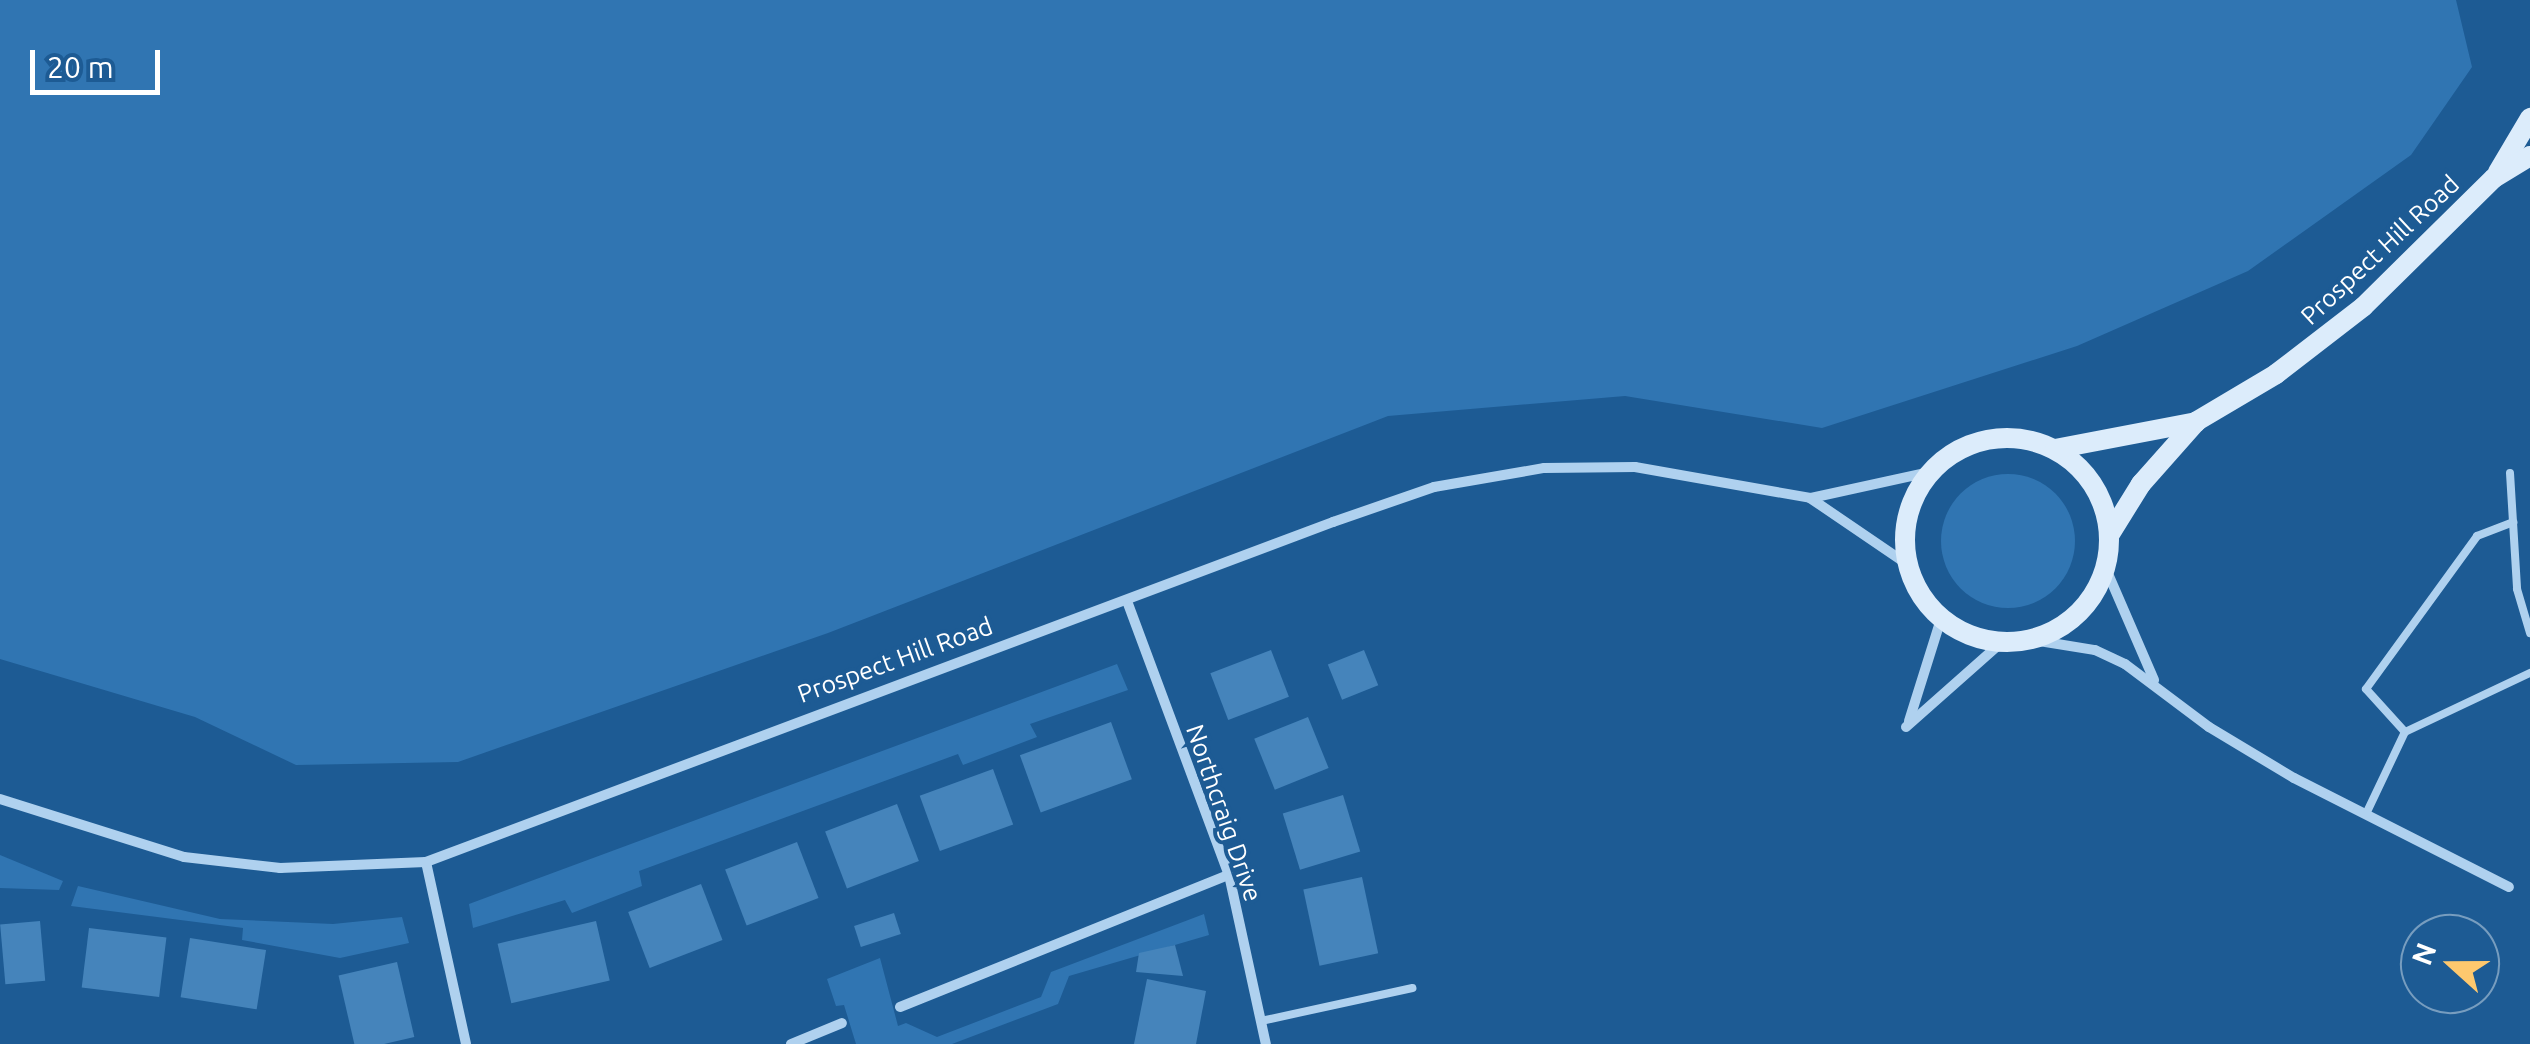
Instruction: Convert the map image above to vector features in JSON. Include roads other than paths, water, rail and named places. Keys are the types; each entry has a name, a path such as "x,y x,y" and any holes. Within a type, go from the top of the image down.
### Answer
{"street":[{"name":"Prospect Hill Road","path":"2494,178 2530,118"},
{"name":"Prospect Hill Road","path":"1810,498 1907,564 1919,595 1941,619 1969,636 2001,643 2033,640 2065,625 2091,601 2106,569 2110,534 2141,484 2198,421 2276,374 2362,307 2494,178 2530,156"},
{"name":"Prospect Hill Road","path":"2056,449 2198,421"},
{"name":"Prospect Hill Road","path":"0,800 184,858 280,868 426,862 1434,488 1544,468 1635,467 1810,498 1929,472 1955,451 1988,439 2022,438 2056,449 2093,485 2110,534"},
{"path":"1907,564 1904,532 1929,472"},
{"path":"2106,569 2155,681"},
{"name":"Northcraig Drive","path":"1126,601 1229,876 1266,1044"},
{"path":"1941,619 1906,727 2001,643"},
{"path":"2033,640 2095,650 2155,681 2209,727 2366,814 2509,886"},
{"path":"426,862 466,1044"},
{"path":"900,1007 1229,876"},
{"path":"791,1044 842,1023"}],"lane":[{"path":"2510,473 2517,589 2530,633"},
{"path":"2405,732 2366,689 2477,536 2513,522"},
{"path":"2366,814 2405,732 2530,673"},
{"path":"1261,1020 1412,988"}]}
